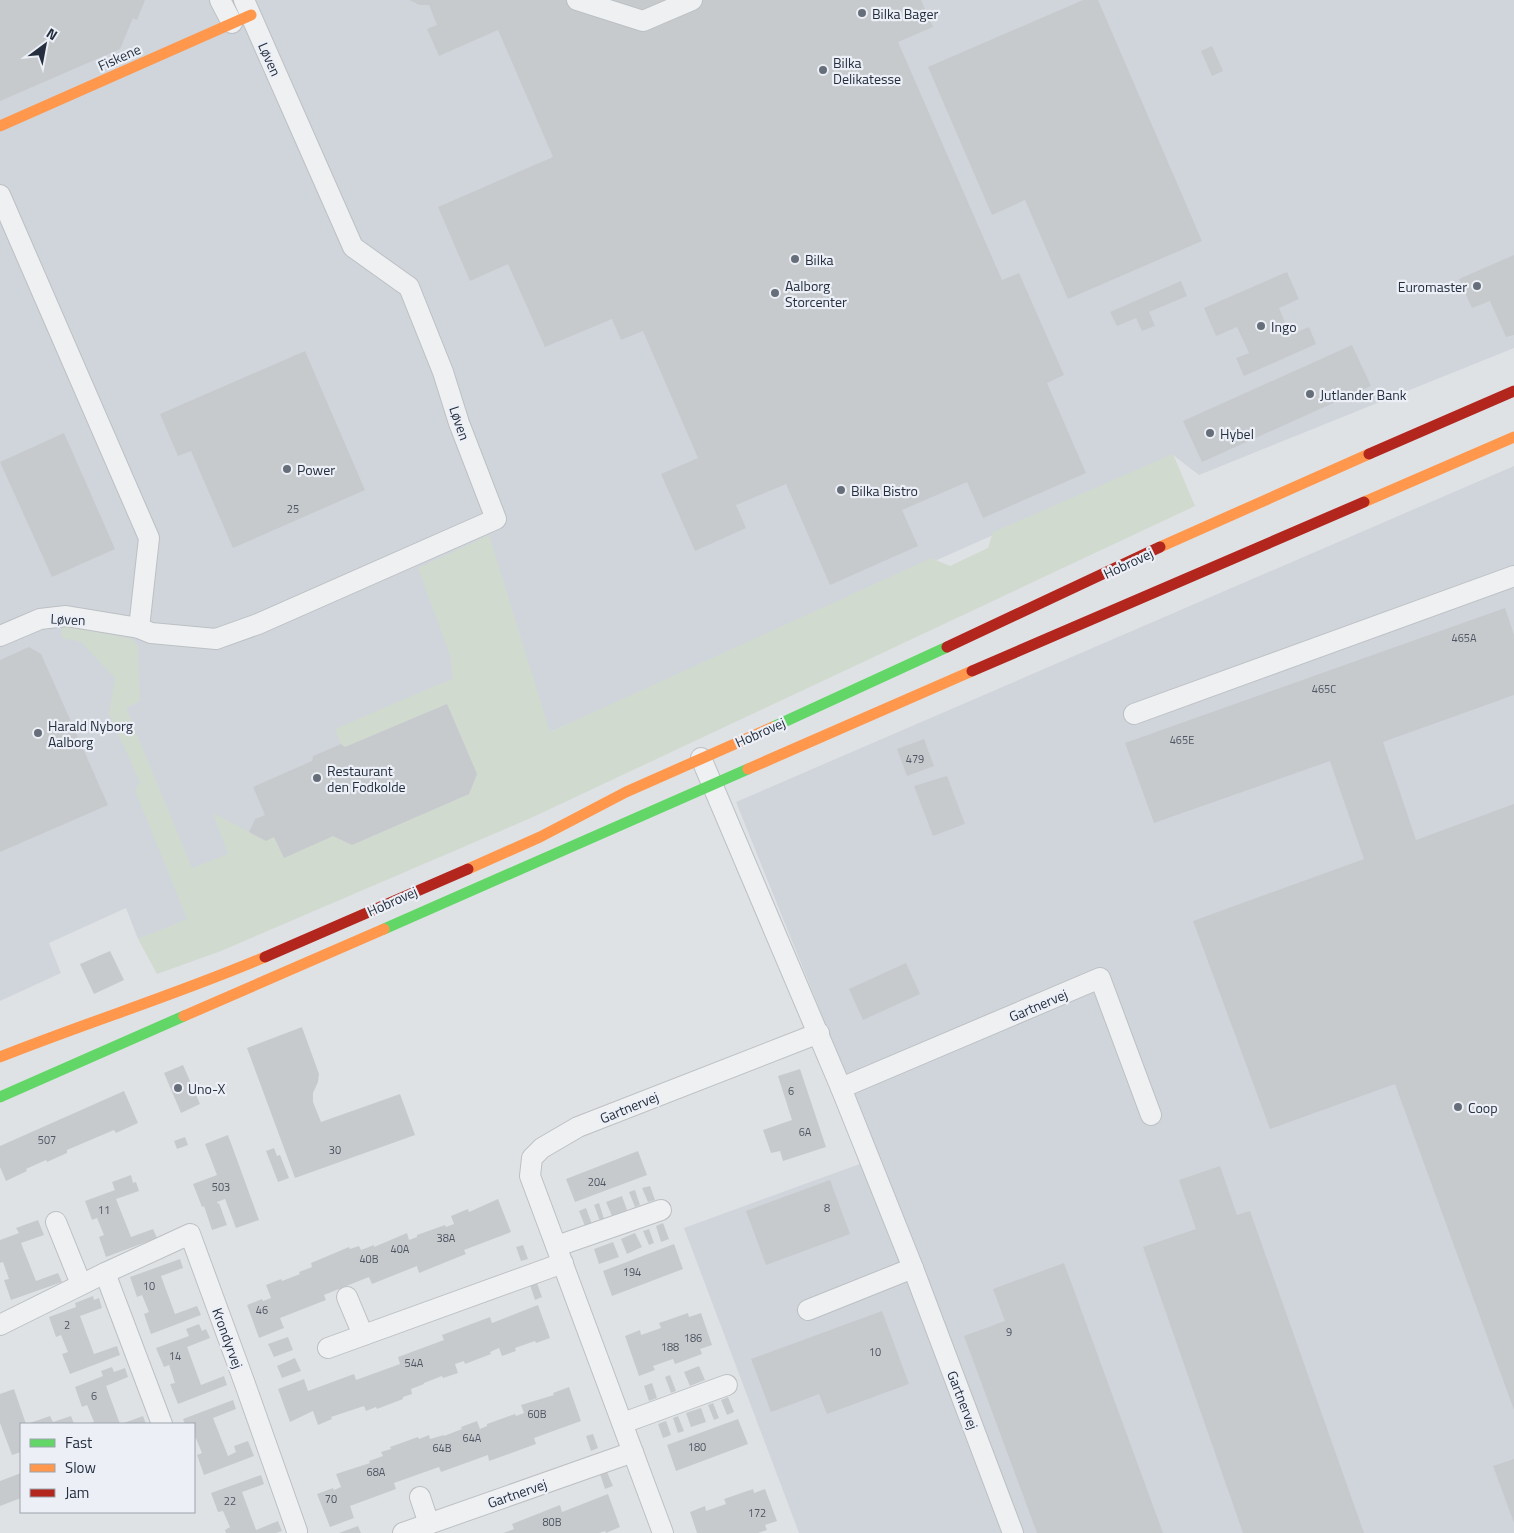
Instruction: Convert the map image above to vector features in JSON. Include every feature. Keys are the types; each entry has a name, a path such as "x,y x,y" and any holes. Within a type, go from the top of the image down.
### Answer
{"main road":[{"name":"Fiskene","path":"0,126 232,23 247,7"},
{"name":"Hobrovej","path":"0,1057 92,1022 185,990 540,837 626,792 862,687 1206,526 1514,391"},
{"name":"Hobrovej","path":"0,1097 874,714 1514,437"}],"street":[{"path":"220,0 232,23"},
{"path":"577,0 643,21 692,0"},
{"name":"Løven","path":"0,636 40,618 66,616 139,628 152,632 216,639 258,624 496,519 443,372 409,286 354,247 247,7"},
{"path":"0,195 149,538 139,628"},
{"path":"1134,714 1514,576"},
{"name":"Gartnervej","path":"701,758 819,1032 913,1268 1013,1533"},
{"name":"Gartnervej","path":"841,1088 1100,978 1151,1115"},
{"name":"Gartnervej","path":"664,1533 530,1176 532,1158 542,1148 578,1128 819,1032"},
{"path":"328,1348 363,1336 661,1210"},
{"path":"56,1222 81,1284"},
{"name":"Krondyrvej","path":"0,1324 190,1234 297,1531"},
{"path":"808,1310 913,1268"},
{"path":"105,1273 162,1423"},
{"path":"347,1297 363,1336"},
{"path":"623,1423 726,1385"},
{"name":"Gartnervej","path":"403,1533 633,1452"},
{"path":"420,1497 429,1524"}],"shaded area":[{"path":"0,0 1514,0 1514,348 1199,475 1173,455 550,732 483,795 138,939 126,908 49,943 61,973 0,1001"},
{"path":"1173,454 1195,506 533,817 221,951 157,974 138,939 187,919 135,790 140,782 109,714 115,678 81,642 62,638 62,625 132,639 138,646 140,701 126,708 192,868 228,854 213,813 266,840 274,837 284,858 333,836 352,845 469,794 477,774 447,704 345,747 341,744 335,729 453,679 450,655 418,568 489,535 550,732 931,558 950,566 988,548 993,532"},
{"path":"1514,466 1514,1533 799,1533 684,1228 879,1157 736,802"}],"building":[{"path":"0,0 145,0 137,20 133,18 120,49 0,101"},
{"name":"Aalborg Storcenter","path":"409,0 921,0 933,27 898,42 1002,280 1019,273 1064,375 1047,383 1086,473 983,518 967,482 902,510 918,546 830,585 786,484 736,505 746,528 695,551 661,474 698,458 643,331 621,340 612,319 545,347 508,264 470,281 438,207 553,157 498,30 439,56 427,29 437,25 429,5 420,5"},
{"path":"1083,0 1098,0 1202,241 1068,299 1025,200 992,215 928,67"},
{"path":"1212,46 1223,71 1212,76 1201,51"},
{"path":"1514,255 1514,335 1506,337 1490,301 1472,308 1459,279"},
{"path":"1287,272 1299,299 1279,308 1290,335 1309,327 1316,344 1244,376 1236,358 1249,353 1237,327 1216,336 1204,308"},
{"path":"1181,281 1187,296 1149,312 1155,326 1142,331 1136,318 1117,326 1110,312"},
{"path":"1352,345 1371,386 1202,462 1183,421"},
{"path":"305,351 365,490 233,548 191,451 178,456 160,414"},
{"path":"64,433 115,549 52,577 0,462"},
{"name":"Coop","path":"1505,608 1514,635 1514,695 1383,742 1416,840 1514,804 1514,1410 1395,1084 1270,1129 1193,921 1364,859 1330,761 1154,823 1125,743"},
{"name":"Harald Nyborg Aalborg","path":"29,647 41,654 108,805 0,852 0,660"},
{"path":"447,704 477,774 469,794 352,845 333,836 284,858 274,837 266,841 249,832 255,819 265,815 253,787 312,761 313,756 341,744 345,747"},
{"path":"924,739 934,766 907,776 897,749"},
{"path":"947,776 965,824 933,836 914,786"},
{"path":"110,951 124,980 94,994 80,964"},
{"path":"906,963 920,994 863,1020 849,989"},
{"path":"302,1027 319,1074 313,1093 313,1102 321,1122 400,1094 415,1135 295,1178 247,1048"},
{"path":"183,1065 200,1104 181,1113 164,1073"},
{"path":"800,1069 826,1147 783,1161 780,1151 771,1153 763,1130 792,1120 778,1076"},
{"path":"124,1091 138,1123 116,1133 114,1130 67,1150 67,1153 26,1169 27,1171 6,1181 0,1167 0,1146"},
{"path":"228,1135 259,1220 236,1228 225,1199 217,1202 227,1225 212,1230 204,1206 202,1207 193,1184 217,1175 205,1144"},
{"path":"185,1137 188,1145 177,1149 174,1141"},
{"path":"274,1148 277,1156 280,1155 289,1178 278,1182 266,1151"},
{"path":"638,1151 647,1175 575,1202 566,1179"},
{"path":"1220,1166 1237,1215 1250,1211 1364,1533 1243,1533 1143,1247 1196,1229 1179,1180"},
{"path":"131,1175 133,1183 136,1182 139,1191 116,1199 131,1237 153,1229 157,1238 106,1257 99,1237 104,1235 97,1218 92,1220 85,1201 115,1190 112,1182"},
{"path":"830,1180 850,1234 766,1265 746,1211"},
{"path":"650,1186 655,1200 648,1202 642,1188"},
{"path":"635,1190 640,1205 635,1207 629,1192"},
{"path":"622,1196 627,1210 612,1216 606,1202"},
{"path":"498,1199 511,1232 464,1250 466,1254 419,1273 417,1266 372,1284 369,1277 324,1295 326,1300 280,1318 284,1328 259,1338 247,1305 262,1299 263,1301 271,1298 266,1285 300,1274 299,1272 312,1267 311,1263 349,1247 350,1249 359,1246 361,1250 374,1245 374,1247 407,1233 409,1240 417,1237 417,1235 445,1225 446,1227 454,1224 451,1216 468,1209 469,1212"},
{"path":"599,1203 604,1219 600,1221 594,1205"},
{"path":"586,1208 592,1224 585,1226 579,1211"},
{"path":"38,1220 44,1235 21,1243 36,1281 58,1273 62,1282 11,1300 4,1280 9,1279 3,1262 0,1263 0,1240 19,1233 16,1228"},
{"path":"663,1223 669,1239 661,1242 656,1226"},
{"path":"649,1229 654,1243 649,1245 643,1231"},
{"path":"635,1233 642,1247 627,1254 621,1239"},
{"path":"613,1242 619,1257 599,1264 594,1249"},
{"path":"674,1244 683,1269 612,1296 603,1271"},
{"path":"523,1245 528,1259 521,1261 516,1247"},
{"path":"180,1259 183,1268 161,1276 175,1314 197,1306 201,1315 151,1334 144,1314 149,1312 142,1295 137,1297 130,1277"},
{"path":"1064,1263 1163,1533 1037,1533 964,1336 1005,1321 993,1289"},
{"path":"537,1283 542,1297 535,1300 530,1285"},
{"path":"93,1296 94,1300 99,1298 102,1308 80,1316 94,1354 117,1346 120,1355 70,1374 62,1354 68,1352 61,1335 56,1337 49,1317 76,1307 75,1303"},
{"path":"538,1305 550,1338 515,1348 516,1351 502,1356 499,1348 490,1352 491,1354 465,1364 464,1361 455,1364 458,1373 443,1378 442,1376 424,1383 411,1389 412,1394 403,1397 403,1399 377,1409 376,1407 366,1411 364,1406 331,1417 332,1419 318,1425 313,1411 290,1422 278,1389 304,1379 308,1391 354,1374 356,1380 400,1364 398,1357 444,1340 442,1335 490,1317 492,1323"},
{"path":"882,1311 909,1384 827,1414 819,1394 771,1412 751,1359"},
{"path":"688,1313 689,1317 701,1313 712,1345 700,1349 702,1354 675,1364 673,1359 653,1366 655,1370 639,1376 625,1336 640,1330 641,1335 661,1328 659,1323"},
{"path":"199,1324 202,1331 206,1329 210,1338 187,1347 201,1385 224,1376 227,1385 178,1404 170,1384 175,1383 169,1365 164,1367 156,1348 189,1336 186,1329"},
{"path":"288,1337 293,1350 274,1357 268,1344"},
{"path":"295,1358 301,1371 282,1378 277,1366"},
{"path":"699,1366 705,1380 690,1386 684,1372"},
{"path":"112,1367 114,1372 125,1368 128,1377 106,1386 120,1423 90,1423 94,1422 87,1405 82,1407 75,1387 103,1376 101,1371"},
{"path":"670,1375 676,1391 671,1393 665,1377"},
{"path":"652,1383 657,1398 649,1401 644,1386"},
{"path":"569,1387 581,1421 534,1438 536,1444 489,1461 488,1455 441,1472 439,1467 394,1483 396,1489 350,1506 354,1518 330,1527 317,1494 341,1487 336,1474 370,1463 369,1461 383,1456 381,1452 391,1449 390,1447 418,1437 419,1439 429,1435 430,1439 444,1436 477,1421 480,1429 487,1426 487,1424 515,1414 516,1416 524,1413 521,1405 554,1395 553,1393"},
{"path":"14,1389 26,1423 20,1423 20,1452 12,1455 0,1423 0,1394"},
{"path":"728,1397 734,1412 727,1415 721,1400"},
{"path":"233,1400 236,1409 213,1418 228,1456 236,1452 234,1446 248,1441 254,1456 204,1475 197,1455 202,1453 195,1436 195,1423 185,1423 183,1419"},
{"path":"713,1403 719,1418 714,1420 708,1405"},
{"path":"701,1408 706,1422 691,1427 686,1413"},
{"path":"50,1416 53,1422 71,1416 74,1423 30,1423"},
{"path":"143,1416 146,1423 124,1423"},
{"path":"678,1416 684,1431 678,1433 673,1418"},
{"path":"738,1419 748,1444 676,1471 667,1445"},
{"path":"666,1421 671,1435 663,1438 658,1424"},
{"path":"593,1434 598,1448 591,1451 586,1436"},
{"path":"1514,1459 1514,1523 1493,1466"},
{"path":"607,1472 613,1486 605,1489 600,1474"},
{"path":"20,1473 20,1498 0,1506 0,1481"},
{"path":"261,1475 264,1484 242,1492 256,1530 278,1521 282,1531 276,1533 226,1533 225,1530 230,1527 223,1511 218,1512 211,1493"},
{"path":"753,1489 754,1493 765,1489 777,1521 765,1525 767,1530 758,1533 697,1533 690,1512 705,1506 706,1511 726,1504 724,1499"},
{"path":"608,1494 620,1527 606,1533 605,1531 599,1533 503,1533 514,1529 512,1524 560,1505 562,1512"},
{"path":"358,1526 361,1533 339,1533"}],"traffic: fast":[{"path":"773,727 947,647"},
{"path":"384,929 748,769"},
{"path":"0,1097 184,1016"}],"traffic: slow":[{"path":"0,126 251,15"},
{"path":"1364,502 1514,437"},
{"path":"1160,547 1369,454"},
{"path":"748,769 972,671"},
{"path":"468,869 540,837 626,792 773,727"},
{"path":"184,1016 384,929"},
{"path":"0,1057 265,957"}],"traffic: jam":[{"path":"1369,454 1514,391"},
{"path":"972,671 1364,502"},
{"path":"947,647 1160,547"},
{"path":"265,957 468,869"}],"place":[{"name":"Bilka Bager","path":"862,13"},
{"name":"Bilka Delikatesse","path":"823,70"},
{"name":"Bilka","path":"795,259"},
{"name":"Euromaster","path":"1477,286"},
{"name":"Aalborg Storcenter","path":"775,293"},
{"name":"Ingo","path":"1261,326"},
{"name":"Jutlander Bank","path":"1310,394"},
{"name":"Hybel","path":"1210,433"},
{"name":"Power","path":"287,469"},
{"name":"Bilka Bistro","path":"841,490"},
{"name":"Harald Nyborg Aalborg","path":"38,733"},
{"name":"Restaurant den Fodkolde","path":"317,778"},
{"name":"Uno-X","path":"178,1088"},
{"name":"Coop","path":"1458,1107"}]}
